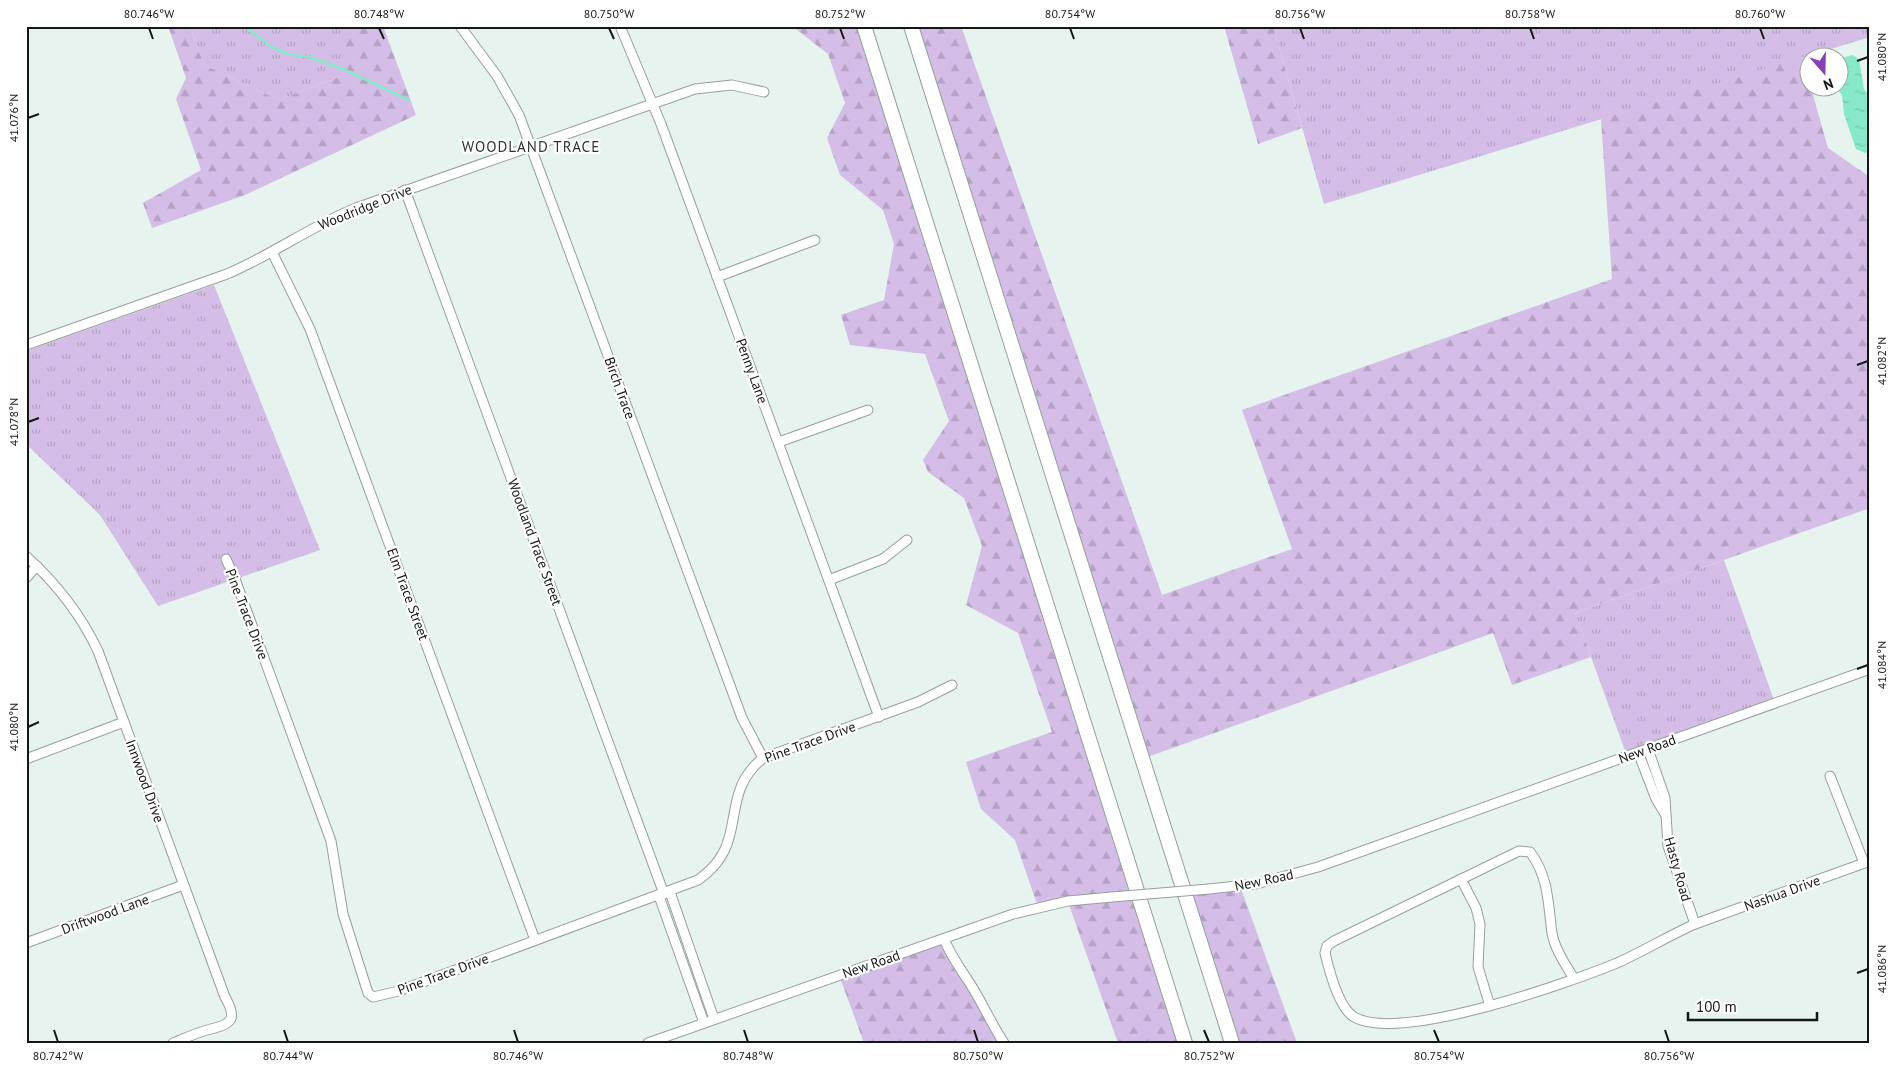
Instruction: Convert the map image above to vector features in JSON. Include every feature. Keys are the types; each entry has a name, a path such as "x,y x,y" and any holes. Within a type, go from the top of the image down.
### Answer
{"highway":[{"path":"864,26 1185,1043"},
{"path":"910,26 1232,1043"}],"street":[{"name":"Birch Trace","path":"460,26 510,96 531,146 742,718 763,758"},
{"name":"Penny Lane","path":"620,26 653,104 879,717"},
{"name":"Woodridge Drive","path":"26,345 227,274 272,252 334,217 405,190 694,89 714,85 732,85 764,92"},
{"name":"Woodland Trace Street","path":"405,190 664,894 714,1019"},
{"path":"717,277 815,240"},
{"name":"Elm Trace Street","path":"272,252 310,329 535,940"},
{"path":"779,442 868,410"},
{"path":"829,580 883,559 907,540"},
{"name":"Innwood Drive","path":"26,556 60,589 86,626 98,651 225,998 232,1009 229,1023 223,1027 173,1043"},
{"name":"Pine Trace Drive","path":"226,559 331,840 343,914 368,993 376,996 399,991 698,880 720,860 731,837 735,801 740,787 750,770 763,758 918,702 952,685"},
{"path":"26,578 37,566"},
{"name":"New Road","path":"648,1043 1032,909 1068,901 1256,884 1287,877 1870,669"},
{"path":"26,759 124,722"},
{"name":"Hasty Road","path":"1648,749 1665,798 1668,846 1695,924"},
{"name":"Hasty Road","path":"1638,752 1656,800 1665,814"},
{"path":"1830,776 1867,862"},
{"path":"1490,1006 1478,967 1480,924 1476,908 1461,879 1519,851 1530,852 1538,862 1548,893 1552,934 1557,948 1574,979"},
{"name":"Nashua Drive","path":"1461,879 1327,946 1326,960 1345,1010 1355,1018 1375,1022 1415,1022 1490,1006 1574,979 1649,948 1695,924 1867,862"},
{"name":"Driftwood Lane","path":"26,943 183,885"},
{"name":"Woodland Trace Street","path":"664,894 704,1023"},
{"path":"944,939 951,957 968,979 988,1020 1004,1043"}],"green space":[{"path":"168,26 190,26 204,65 279,100 342,76 342,26 383,26 416,115 245,195 152,228 143,203 201,170 176,99 186,78"},
{"path":"190,26 342,26 342,76 279,100 204,65"},
{"path":"792,26 864,26 1185,1043 1118,1043 1068,902 1038,907 1015,840 981,809 966,762 1052,732 1018,633 966,605 982,546 964,498 928,472 923,460 949,421 925,354 850,345 841,315 884,300 894,244 883,210 840,175 827,138 845,103 828,54"},
{"path":"911,26 961,26 1162,595 1292,549 1242,410 1612,279 1601,119 1798,59 1798,98 1814,98 1828,148 1870,177 1870,508 1575,613 1591,657 1512,685 1493,633 1142,759"},
{"path":"1224,26 1273,26 1302,128 1258,144"},
{"path":"1273,26 1870,26 1870,37 1834,48 1798,48 1798,59 1324,204"},
{"path":"214,285 320,550 158,606 100,515 26,444 26,351"},
{"path":"1724,560 1775,703 1627,756 1575,613"},
{"path":"1240,886 1297,1043 1232,1043 1184,891"},
{"path":"944,939 1003,1043 864,1043 839,975"}],"water":[{"path":"1852,55 1859,59 1864,89 1870,97 1870,150 1865,153 1856,149 1844,114 1842,98 1848,98 1848,56"}],"waterway":[{"path":"243,26 272,47 288,54 309,57 341,68 409,100"}],"district":[{"name":"WOODLAND TRACE","path":"531,147"}]}
